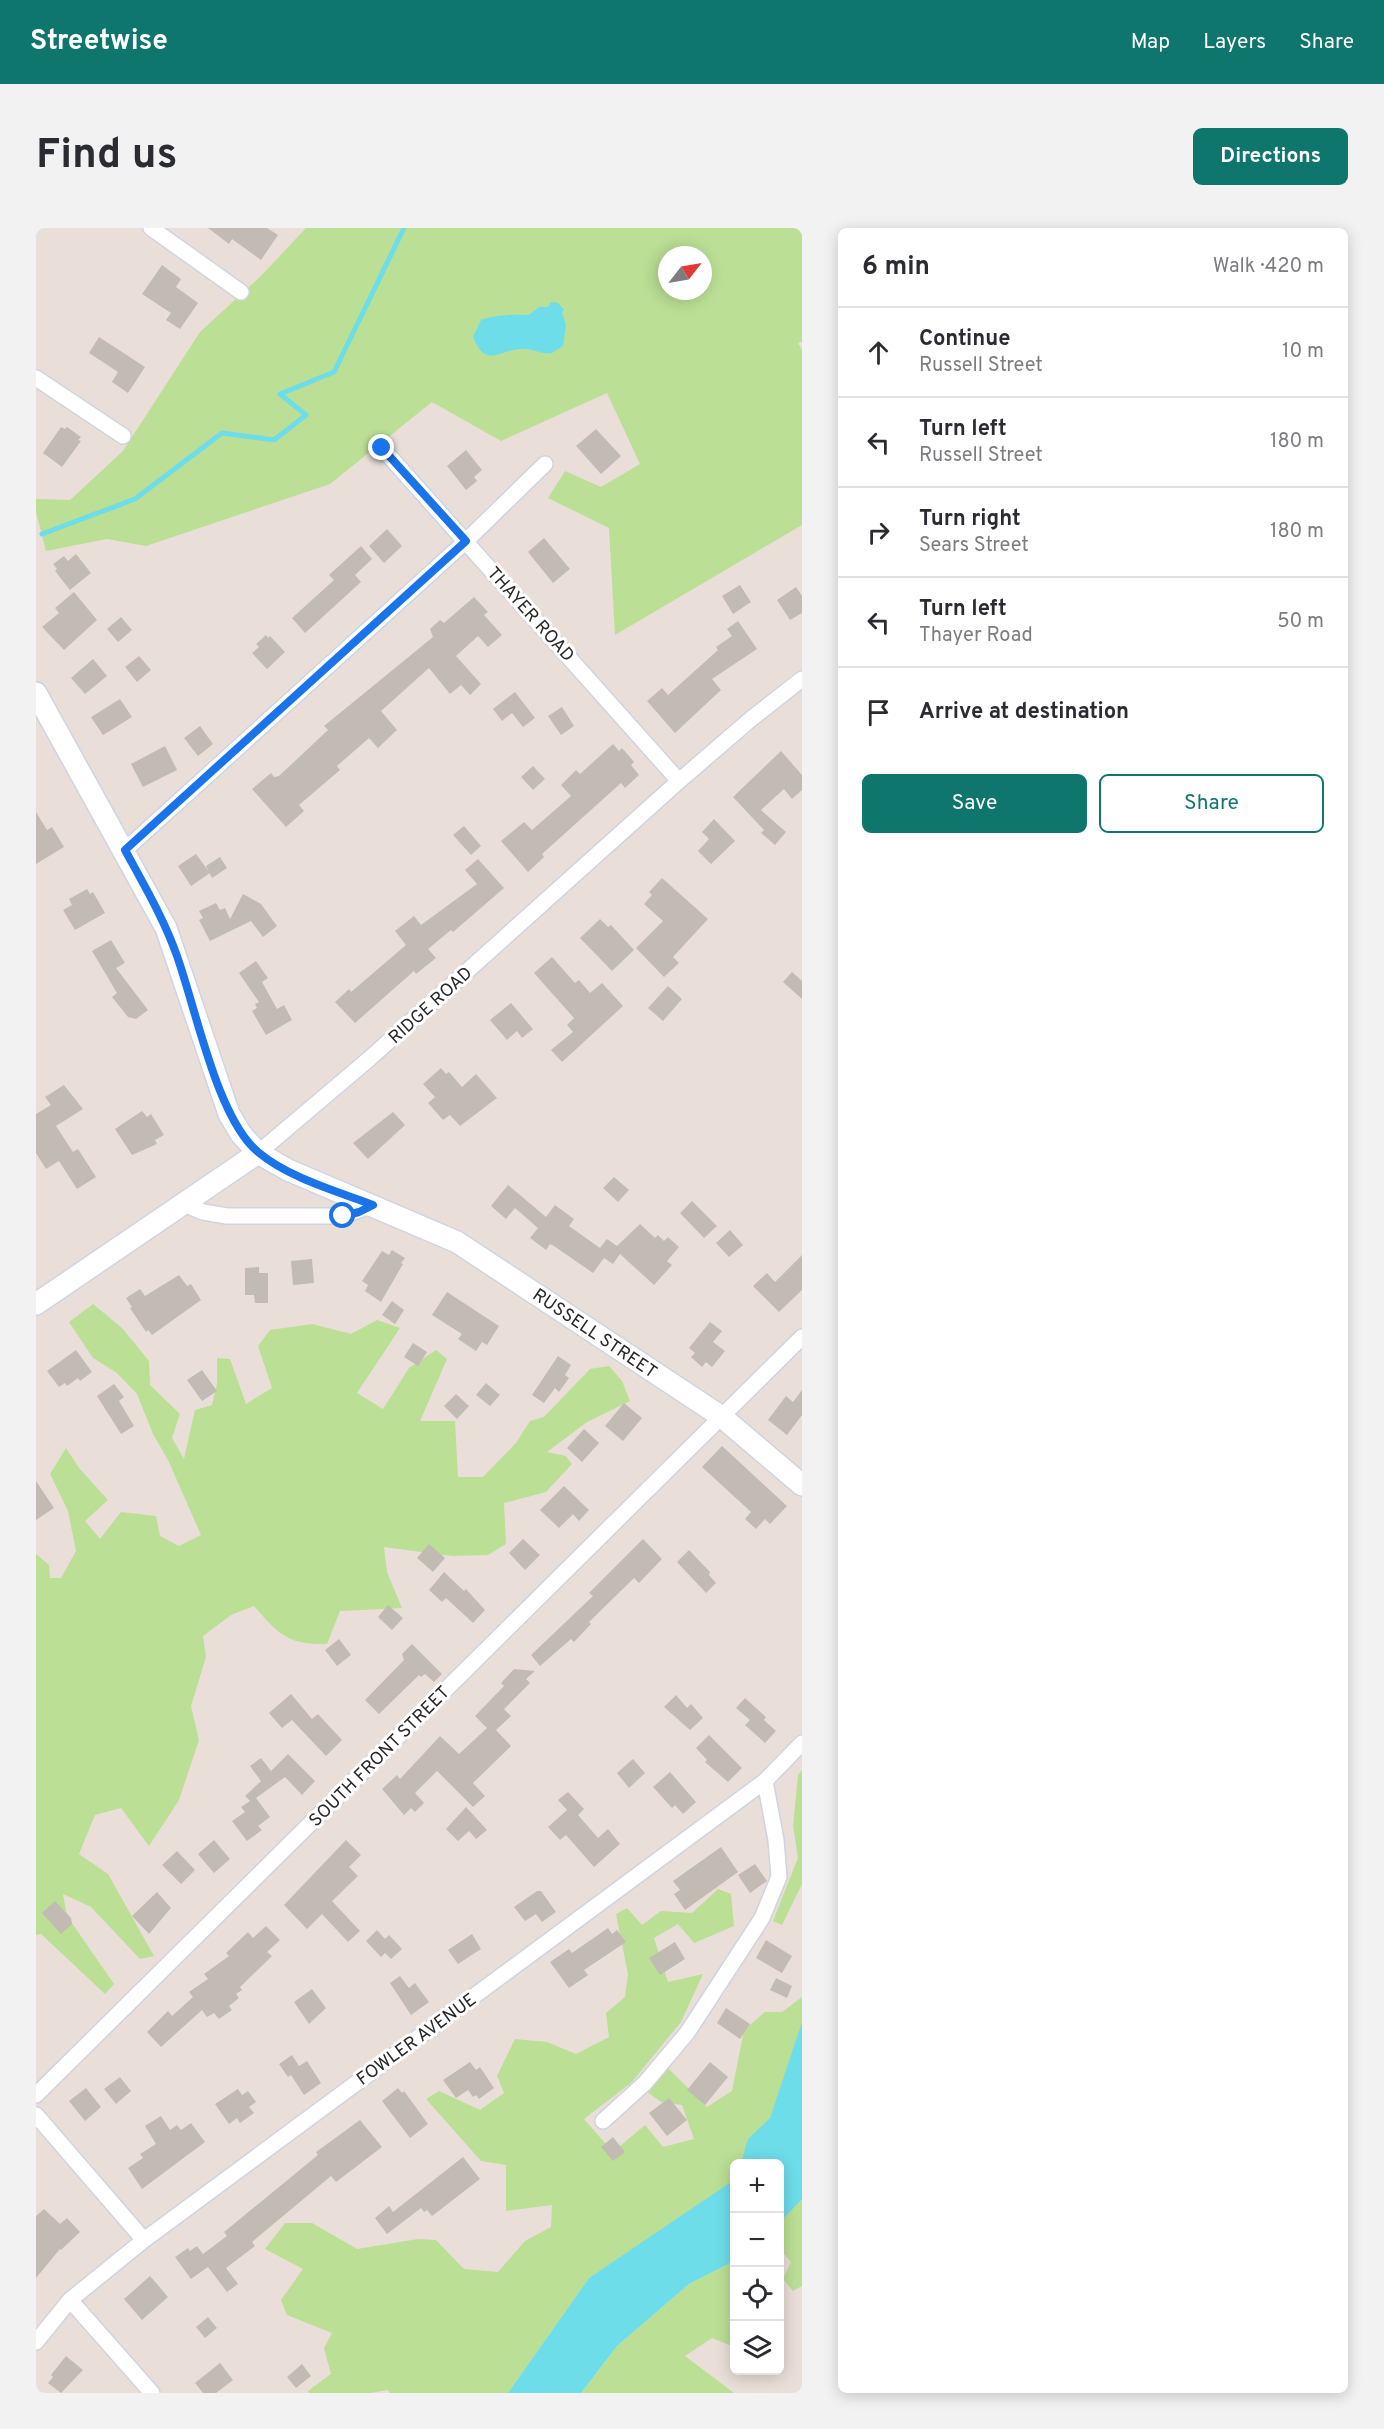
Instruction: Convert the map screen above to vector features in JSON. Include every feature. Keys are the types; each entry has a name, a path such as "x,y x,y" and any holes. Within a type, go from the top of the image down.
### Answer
{"main road":[{"name":"RUSSELL STREET","path":"36,693 152,900 177,956 229,1114 240,1134 258,1153 313,1182 373,1205 457,1242 722,1417 802,1485"},
{"name":"RIDGE ROAD","path":"36,1304 258,1153"}],"street":[{"path":"151,228 241,292"},
{"path":"36,378 123,436"},
{"name":"THAYER ROAD","path":"382,448 679,781"},
{"path":"125,850 466,541 545,464"},
{"name":"RIDGE ROAD","path":"258,1153 369,1059 679,781 751,719 802,680"},
{"path":"184,1204 203,1212 227,1216 343,1216 373,1205"},
{"name":"SOUTH FRONT STREET","path":"36,2095 802,1336"},
{"name":"FOWLER AVENUE","path":"36,2342 70,2300 144,2240 765,1780 802,1743"},
{"path":"603,2121 645,2083 687,2033 762,1918 778,1877 776,1840 765,1780"},
{"path":"36,2115 144,2240"},
{"path":"70,2300 152,2393"}],"green space":[{"path":"306,228 802,228 802,342 798,343 802,350 802,525 615,635 609,528 548,498 565,471 601,487 640,464 607,393 501,441 432,402 330,484 146,546 107,539 46,551 36,512 36,499 70,500 123,451 200,332 261,276"},
{"path":"93,1304 122,1328 149,1361 150,1385 180,1414 172,1438 184,1459 195,1410 212,1405 217,1384 217,1358 230,1359 246,1404 272,1388 258,1346 270,1330 312,1324 351,1334 377,1320 400,1328 357,1393 383,1409 409,1368 436,1350 447,1359 420,1421 455,1421 458,1477 483,1477 516,1443 530,1421 544,1417 590,1369 609,1366 622,1381 630,1401 587,1422 547,1452 566,1456 572,1464 546,1492 504,1503 506,1544 488,1555 452,1556 384,1547 387,1572 402,1608 340,1611 327,1644 303,1642 285,1636 277,1631 254,1606 231,1615 203,1636 206,1657 191,1706 199,1740 179,1800 149,1846 121,1808 95,1815 79,1854 108,1874 154,1956 140,1959 91,1907 63,1894 67,1916 114,1984 105,1994 41,1934 36,1935 36,1554 49,1565 50,1578 61,1578 76,1551 68,1511 50,1474 66,1448 79,1468 108,1500 85,1521 100,1539 121,1512 156,1516 160,1536 179,1546 201,1535 168,1460 153,1434 137,1394 117,1373 93,1358 69,1322"},
{"path":"802,1770 802,1884 782,1925 773,1921 798,1858 793,1826 798,1775"},
{"path":"718,1889 731,1894 734,1926 694,1943 678,1924 654,1938 668,1982 703,1974 681,2022 631,2083 584,2119 613,2152 645,2125 663,2147 694,2139 682,2105 661,2102 646,2091 668,2068 707,2107 732,2091 744,2030 765,2012 782,2012 802,1997 802,2286 793,2291 784,2280 791,2262 784,2254 784,2159 730,2159 730,2227 714,2195 589,2278 508,2393 390,2393 388,2390 370,2393 309,2393 308,2391 331,2374 324,2348 332,2333 287,2315 281,2300 303,2269 265,2249 285,2223 312,2223 357,2249 418,2239 436,2240 464,2269 498,2272 525,2241 551,2227 552,2205 506,2211 506,2165 481,2161 426,2099 439,2091 480,2110 504,2093 497,2076 515,2039 547,2042 576,2054 609,2037 606,2013 625,1997 628,1974 616,1914 627,1908 642,1925 661,1911 692,1913"},
{"path":"730,2263 730,2345 712,2338 685,2356 734,2393 581,2393 617,2346 689,2284"}],"water":[{"path":"551,302 558,303 564,310 562,312 566,325 563,346 552,353 524,349 489,355 478,347 473,337 481,320 497,316 529,315 539,307 548,307"},
{"path":"802,2022 802,2199 784,2218 784,2159 742,2159 748,2139 770,2118"},
{"path":"730,2183 730,2263 689,2284 617,2346 581,2393 508,2393 589,2278"}],"building":[{"path":"208,228 267,228 278,235 261,260 232,239 229,244"},
{"path":"162,265 181,279 176,287 198,303 180,329 166,320 171,313 142,294"},
{"path":"99,337 145,367 128,393 112,382 118,372 89,353"},
{"path":"61,427 65,429 67,427 81,437 78,440 81,441 62,467 43,453"},
{"path":"596,429 621,456 601,474 576,446"},
{"path":"466,450 482,470 474,477 477,481 466,490 447,466"},
{"path":"387,529 402,546 384,563 369,546"},
{"path":"544,538 570,569 553,583 528,552"},
{"path":"361,546 372,559 355,575 361,582 305,633 292,618 334,580 329,575"},
{"path":"76,554 91,573 70,590 55,571 57,569 53,564 64,556 68,561"},
{"path":"740,585 751,602 733,614 722,596"},
{"path":"796,587 802,596 802,613 790,620 777,600"},
{"path":"74,592 97,620 64,650 42,627 59,613 55,608"},
{"path":"474,597 488,612 484,615 502,635 488,647 478,636 456,656 481,684 470,695 461,685 450,694 429,668 381,711 397,730 378,748 369,738 337,766 340,770 299,805 304,811 286,827 252,789 271,773 274,777 279,776 328,730 324,726 433,637 430,629 440,620 444,623"},
{"path":"121,617 132,630 118,642 107,629"},
{"path":"738,621 757,649 712,679 721,690 675,733 647,701 662,688 668,695 718,650 716,647 732,636 727,629"},
{"path":"266,635 268,638 270,636 285,652 267,669 252,653 259,647 256,644"},
{"path":"139,656 151,670 137,682 125,667"},
{"path":"93,659 107,676 85,694 71,678"},
{"path":"515,692 535,718 523,727 512,713 502,721 493,709"},
{"path":"120,699 132,717 103,735 91,717"},
{"path":"562,707 574,726 561,735 548,716"},
{"path":"200,726 213,744 198,756 184,738"},
{"path":"613,744 619,751 622,748 634,762 631,765 639,775 625,788 621,783 542,854 544,857 528,872 501,841 524,822 532,830 571,796 561,785 576,770 580,774"},
{"path":"165,746 177,770 143,787 131,764"},
{"path":"781,751 802,775 802,790 792,799 784,789 761,810 786,832 775,845 761,833 764,830 733,797"},
{"path":"533,766 545,779 533,790 521,777"},
{"path":"36,812 47,830 52,827 64,847 36,864"},
{"path":"714,819 735,841 711,864 698,851 709,839 702,832"},
{"path":"464,826 481,846 471,855 453,835"},
{"path":"196,854 210,873 191,886 178,866"},
{"path":"220,857 227,868 212,878 206,866"},
{"path":"478,859 504,888 453,932 451,930 428,949 436,958 416,974 414,971 355,1023 335,1002 349,989 351,992 406,945 395,931 414,916 421,925 477,884 465,870"},
{"path":"662,878 708,919 673,957 679,963 664,977 636,948 663,921 644,904 652,895 649,892"},
{"path":"87,889 90,894 93,892 105,913 75,930 63,910 72,905 69,899"},
{"path":"243,894 261,904 277,926 263,937 251,921 210,941 199,920 203,918 199,911 216,903 220,910 225,908 230,919"},
{"path":"600,919 608,927 611,925 634,950 612,971 580,938"},
{"path":"111,940 125,963 116,968 148,1010 136,1019 128,1017 112,997 117,993 92,951"},
{"path":"552,957 575,983 579,980 590,993 602,983 623,1006 562,1062 551,1050 573,1032 567,1025 574,1018 534,973"},
{"path":"256,961 268,978 262,982 277,1009 284,1005 292,1020 266,1035 252,1011 257,1008 255,1004 259,1002 239,973"},
{"path":"792,972 802,981 802,999 783,982"},
{"path":"668,986 682,999 663,1021 648,1008"},
{"path":"511,1003 533,1029 522,1038 517,1031 507,1040 490,1020"},
{"path":"441,1068 446,1074 449,1072 462,1087 476,1074 497,1098 460,1126 450,1115 443,1120 428,1103 435,1097 423,1084"},
{"path":"64,1085 83,1109 56,1126 73,1152 78,1149 96,1177 77,1189 59,1161 46,1169 36,1153 36,1114 51,1105 45,1097"},
{"path":"142,1111 147,1117 151,1114 164,1135 155,1140 157,1144 132,1155 115,1129"},
{"path":"393,1112 405,1125 368,1159 353,1143"},
{"path":"614,1177 629,1190 618,1202 603,1188"},
{"path":"508,1185 546,1217 555,1205 574,1219 569,1226 600,1248 607,1239 617,1246 640,1224 655,1238 658,1235 664,1241 668,1237 679,1247 667,1261 672,1265 654,1285 620,1254 613,1264 604,1258 593,1273 554,1246 550,1244 546,1250 530,1238 538,1228 515,1208 506,1219 491,1206"},
{"path":"692,1201 717,1226 704,1238 680,1213"},
{"path":"730,1230 743,1245 729,1257 716,1243"},
{"path":"392,1250 405,1258 381,1302 365,1291 368,1285 362,1281 382,1251 389,1255"},
{"path":"802,1255 802,1290 779,1312 753,1286 767,1273 775,1282"},
{"path":"312,1259 314,1283 293,1285 291,1261"},
{"path":"259,1267 259,1273 268,1273 268,1303 255,1303 254,1295 245,1295 245,1268"},
{"path":"179,1275 187,1286 191,1284 201,1300 152,1335 148,1330 146,1332 126,1298 140,1289 145,1296"},
{"path":"447,1292 499,1326 487,1345 482,1342 476,1351 458,1339 462,1334 432,1315"},
{"path":"392,1301 404,1310 395,1324 382,1315"},
{"path":"710,1322 722,1331 713,1342 725,1351 712,1367 706,1362 702,1367 691,1357 695,1353 689,1348"},
{"path":"413,1343 427,1352 418,1366 404,1357"},
{"path":"76,1350 92,1372 80,1381 78,1378 67,1386 65,1383 59,1387 47,1371"},
{"path":"558,1356 571,1365 565,1375 569,1378 559,1392 555,1388 544,1403 532,1395"},
{"path":"202,1370 217,1391 202,1401 187,1380"},
{"path":"486,1383 500,1395 490,1406 476,1395"},
{"path":"114,1384 124,1397 119,1401 134,1426 121,1434 97,1396"},
{"path":"802,1390 802,1415 787,1435 768,1420 786,1396 793,1402"},
{"path":"456,1394 469,1406 457,1419 444,1406"},
{"path":"624,1403 642,1418 623,1441 605,1426"},
{"path":"584,1429 599,1443 582,1462 567,1448"},
{"path":"722,1446 787,1506 770,1524 765,1519 756,1529 745,1519 751,1512 702,1467"},
{"path":"36,1481 54,1508 36,1520"},
{"path":"564,1486 589,1510 579,1521 573,1514 559,1528 540,1510"},
{"path":"523,1539 540,1555 525,1570 509,1553"},
{"path":"643,1539 662,1559 639,1583 634,1578 589,1622 591,1624 574,1642 571,1639 540,1666 531,1655 593,1596 589,1593"},
{"path":"429,1544 445,1558 433,1572 417,1558"},
{"path":"689,1550 710,1572 709,1575 716,1583 706,1593 677,1562"},
{"path":"444,1572 464,1591 466,1589 485,1610 473,1623 446,1598 442,1602 429,1590"},
{"path":"388,1605 403,1618 392,1630 378,1617"},
{"path":"339,1639 351,1655 337,1666 325,1650"},
{"path":"412,1644 442,1674 434,1682 425,1674 421,1677 419,1675 379,1714 365,1700 404,1660 402,1654"},
{"path":"514,1669 535,1671 526,1679 530,1683 504,1709 511,1716 496,1730 511,1746 473,1783 485,1796 473,1807 437,1771 415,1793 424,1803 415,1812 411,1808 404,1815 382,1789 397,1775 400,1779 440,1736 459,1754 487,1728 475,1716 504,1686 501,1683"},
{"path":"291,1694 312,1719 318,1714 342,1740 326,1756 292,1720 282,1728 269,1713"},
{"path":"676,1695 687,1708 691,1704 703,1718 690,1730 664,1707"},
{"path":"745,1698 766,1717 764,1720 776,1731 765,1743 745,1725 750,1720 736,1708"},
{"path":"709,1735 742,1768 728,1782 705,1762 707,1760 696,1748"},
{"path":"288,1754 315,1781 302,1795 285,1777 256,1798 270,1817 258,1826 262,1830 247,1841 232,1821 245,1812 241,1807 250,1801 245,1796 261,1781 250,1766 261,1758 271,1771"},
{"path":"633,1759 645,1773 629,1788 617,1773"},
{"path":"670,1772 696,1802 683,1814 675,1805 672,1808 653,1787"},
{"path":"568,1792 584,1809 578,1815 598,1838 608,1829 620,1844 594,1867 566,1835 560,1840 548,1827 567,1810 558,1800"},
{"path":"466,1807 487,1830 476,1839 469,1831 458,1841 446,1829"},
{"path":"214,1840 230,1859 214,1873 198,1854"},
{"path":"346,1840 361,1855 349,1867 358,1876 332,1901 360,1931 348,1942 322,1914 307,1929 284,1905"},
{"path":"721,1847 738,1872 685,1910 674,1894 680,1890 673,1881"},
{"path":"177,1851 195,1870 181,1884 162,1865"},
{"path":"755,1864 767,1881 750,1893 738,1875"},
{"path":"537,1891 541,1891 556,1912 542,1922 536,1914 525,1921 514,1907"},
{"path":"157,1892 171,1908 149,1934 132,1916"},
{"path":"55,1901 71,1918 72,1924 61,1934 42,1913"},
{"path":"266,1926 280,1940 267,1952 272,1956 240,1987 242,1990 236,1994 239,1998 229,2006 232,2010 219,2019 214,2013 207,2017 202,2010 161,2047 147,2032 168,2011 172,2016 193,1997 189,1992 208,1979 204,1974 229,1956 226,1953 248,1932 253,1938"},
{"path":"608,1928 612,1934 617,1930 626,1942 584,1970 588,1975 569,1988 550,1962 569,1949 572,1953"},
{"path":"377,1930 385,1939 389,1935 402,1949 391,1959 385,1953 381,1957 366,1941"},
{"path":"472,1934 481,1949 458,1964 448,1950"},
{"path":"766,1940 792,1956 782,1973 756,1958"},
{"path":"675,1942 685,1959 660,1975 649,1958"},
{"path":"400,1976 409,1988 415,1983 429,2002 411,2015 390,1983"},
{"path":"776,1978 792,1986 787,1998 770,1990"},
{"path":"312,1989 326,2008 309,2024 294,2002"},
{"path":"726,2008 750,2024 740,2039 717,2023"},
{"path":"292,2055 299,2066 307,2061 321,2083 304,2095 291,2075 288,2077 279,2064"},
{"path":"470,2062 476,2070 480,2067 494,2088 479,2099 476,2095 473,2097 468,2090 456,2098 443,2080"},
{"path":"710,2062 728,2077 705,2105 687,2090"},
{"path":"120,2077 131,2091 116,2104 104,2089"},
{"path":"86,2088 101,2107 85,2121 69,2101"},
{"path":"398,2088 402,2093 404,2091 428,2124 410,2138 382,2101"},
{"path":"238,2089 242,2095 248,2091 256,2102 249,2107 254,2113 240,2123 237,2118 229,2124 215,2104"},
{"path":"669,2098 687,2120 667,2136 649,2113"},
{"path":"161,2116 170,2130 177,2125 181,2130 191,2123 205,2142 142,2189 128,2168 143,2158 140,2154 156,2144 145,2126"},
{"path":"360,2120 382,2147 336,2182 331,2176 252,2242 255,2246 226,2268 238,2284 227,2292 208,2267 191,2279 175,2257 188,2248 190,2251 197,2246 203,2254 227,2236 224,2232 318,2155 316,2152"},
{"path":"613,2137 625,2152 613,2161 601,2147"},
{"path":"463,2157 480,2179 432,2216 427,2210 424,2212 421,2208 387,2234 375,2218 389,2206 393,2212"},
{"path":"44,2209 60,2224 67,2218 80,2232 60,2249 36,2278 36,2216"},
{"path":"150,2276 168,2297 142,2320 124,2299"},
{"path":"208,2317 217,2328 205,2338 196,2327"},
{"path":"66,2356 83,2370 61,2393 48,2383 53,2377 51,2375"},
{"path":"220,2363 233,2380 216,2393 203,2393 195,2383"},
{"path":"302,2364 311,2376 296,2388 287,2377"}],"waterway":[{"path":"42,534 135,499 222,433 274,440 306,415 280,394 334,372 404,228"}],"route":[{"path":"343,1216 351,1215 373,1205 288,1170 258,1153 240,1134 221,1092 166,928 125,850 466,541 382,448"}]}
